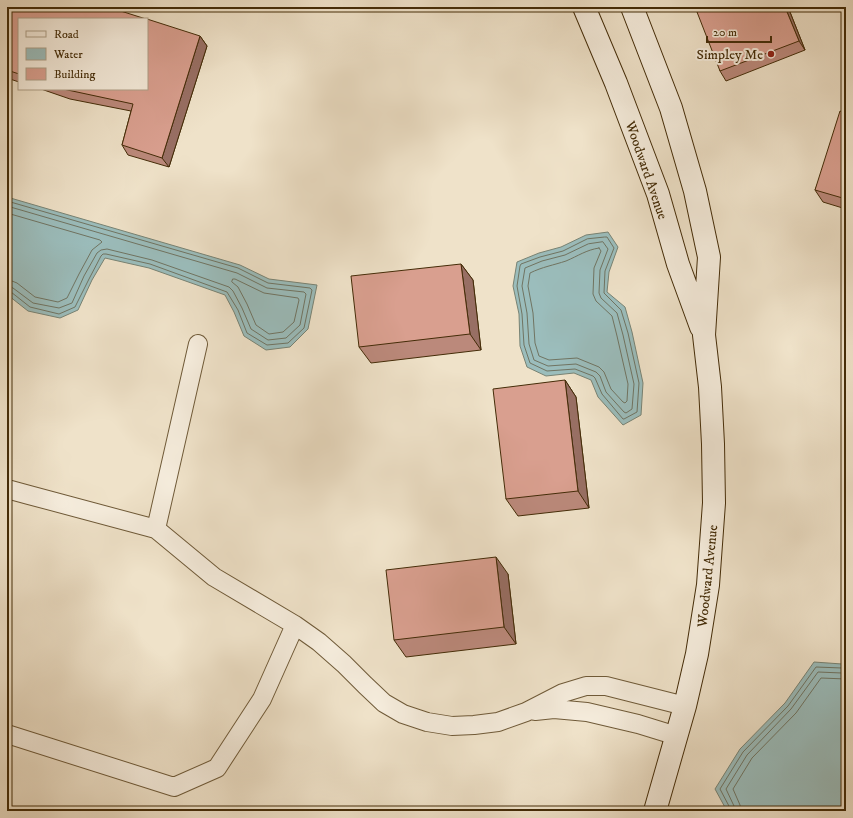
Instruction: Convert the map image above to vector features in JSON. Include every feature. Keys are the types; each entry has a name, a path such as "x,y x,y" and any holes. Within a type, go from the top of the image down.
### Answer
{"main road":[{"name":"Woodward Avenue","path":"584,7 616,83 655,187 678,264 704,335"},
{"name":"Woodward Avenue","path":"632,7 671,108 695,191 710,257 704,335 710,387 714,503 708,585 697,654 685,706 655,811"}],"street":[{"path":"156,529 198,344"},
{"path":"7,489 156,529 214,577 295,625 319,642 384,703 403,714 427,722 452,726 498,722 526,712 563,693 586,686 606,686 685,706"},
{"path":"7,734 174,787 217,768 262,699 295,625"},
{"path":"526,712 554,709 587,712 638,724 677,736"}],"water":[{"path":"7,197 240,265 269,279 317,285 308,329 290,347 266,350 244,336 225,295 149,268 105,258 92,280 78,310 60,318 28,311 9,296 7,292"},
{"path":"608,232 618,247 609,272 607,292 625,307 643,383 641,415 623,425 598,397 591,380 574,373 546,376 527,367 520,346 519,314 513,286 517,262 539,253 561,247 586,235"},
{"path":"814,662 846,663 846,811 727,811 715,789 740,749 785,703"}],"building":[{"path":"7,7 108,7 143,18 18,18 18,74 7,70"},
{"path":"711,7 785,7 799,41 720,71 697,12"},
{"path":"148,19 200,36 162,158 122,145 133,104 68,90 148,90"},
{"path":"840,111 846,113 846,199 815,190"},
{"path":"461,264 470,334 359,347 351,276"},
{"path":"565,380 578,491 506,499 493,389"},
{"path":"496,557 504,627 394,640 386,570"}],"place":[{"name":"Simpley Me","path":"771,54"}]}
